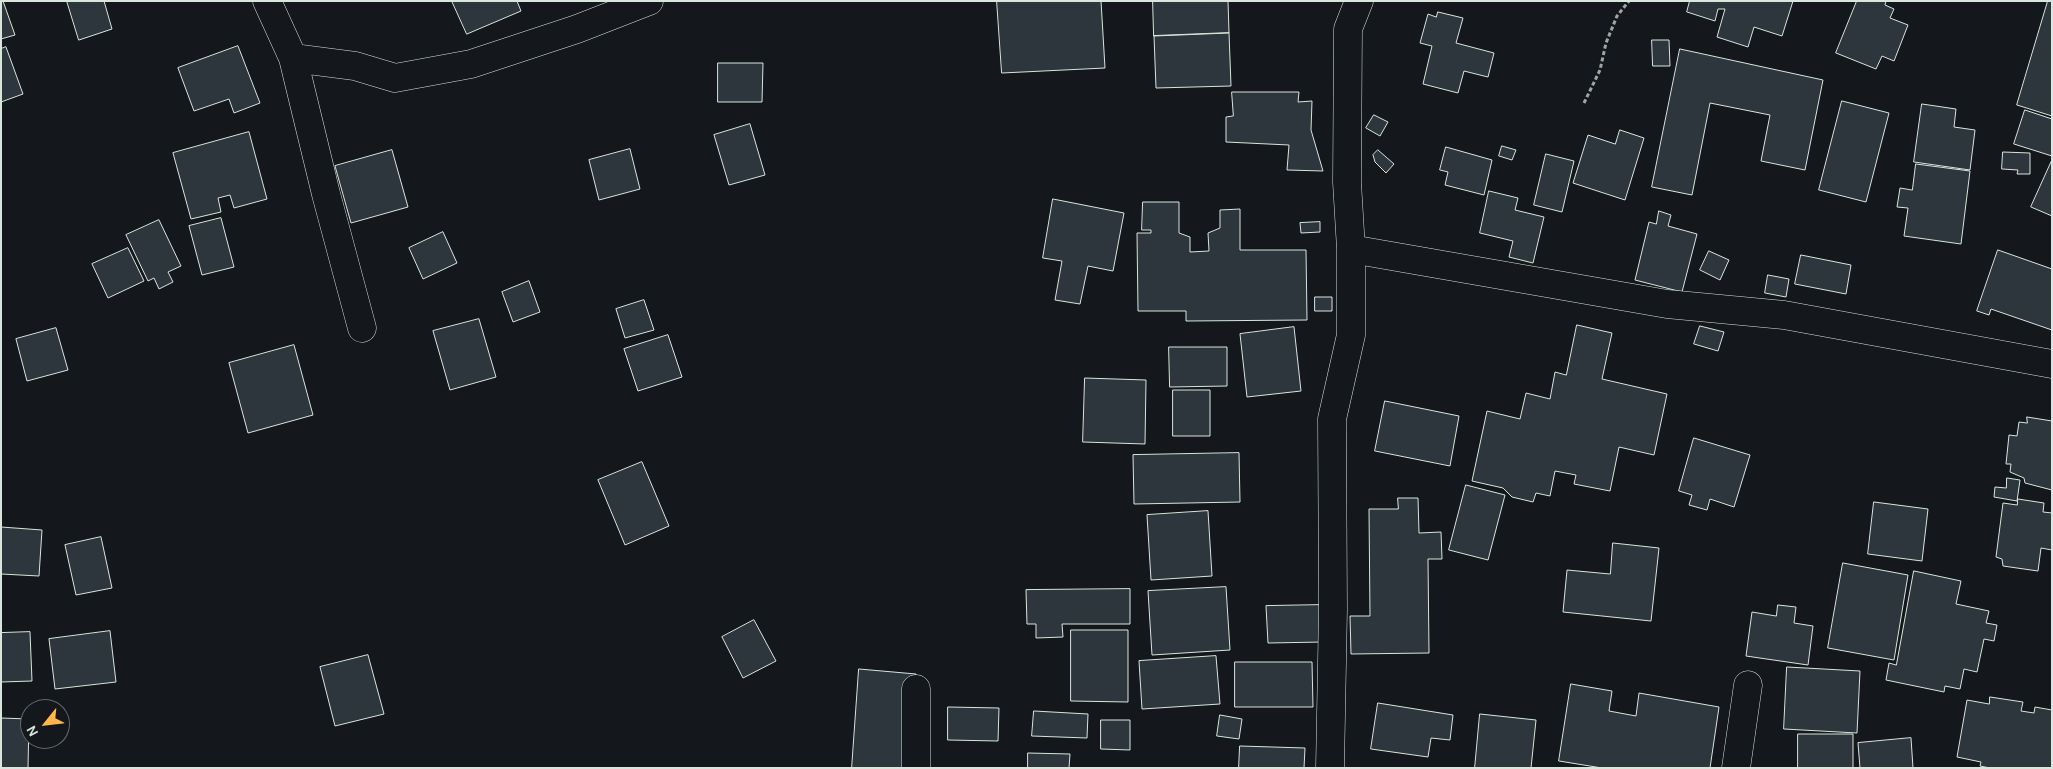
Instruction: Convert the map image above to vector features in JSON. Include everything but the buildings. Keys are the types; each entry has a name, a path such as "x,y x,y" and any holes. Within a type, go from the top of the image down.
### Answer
{"street":[{"path":"267,1 293,58 326,194 362,328"},
{"path":"293,58 355,66 395,78 471,64 577,29 650,1"},
{"path":"1330,768 1334,609 1332,419 1350,336 1351,249 1347,173 1348,29 1359,1"},
{"path":"1351,249 1667,304 1784,315 2052,364"},
{"path":"1736,768 1748,685"},
{"path":"916,689 916,768"}],"path":[{"path":"1584,103 1600,70 1606,43 1617,16 1629,1"}]}
